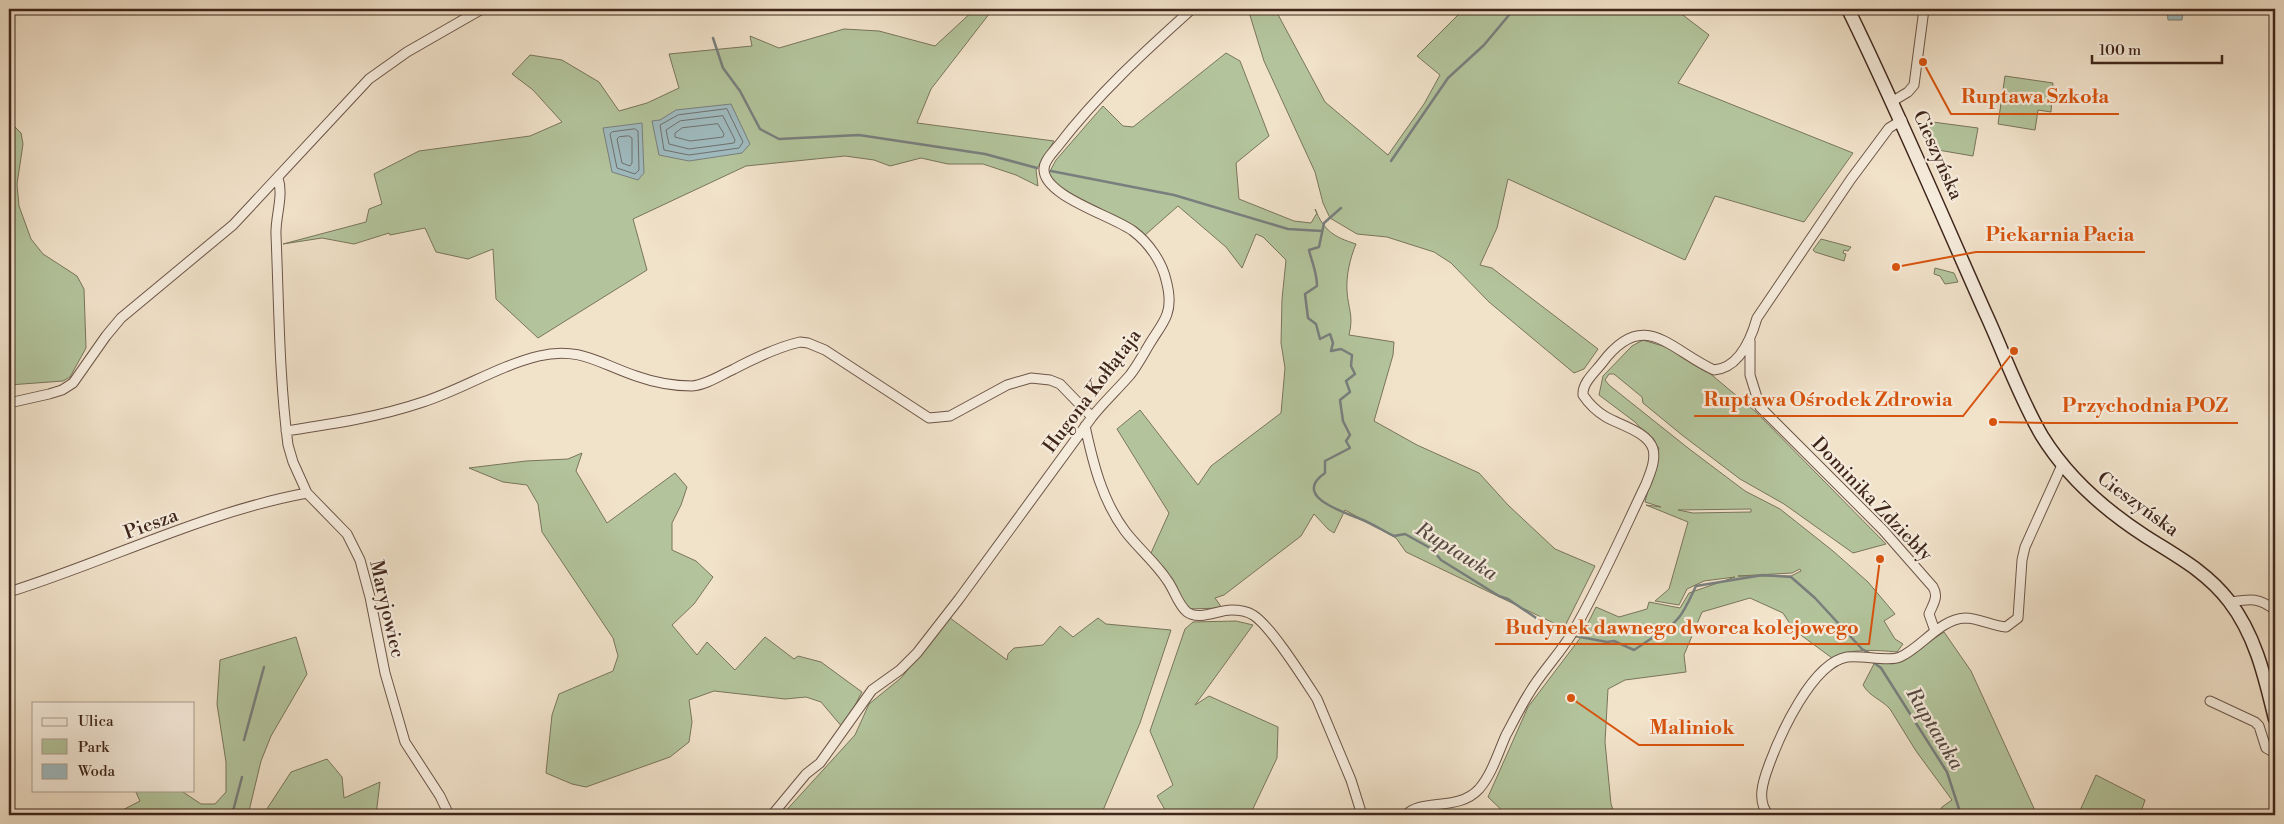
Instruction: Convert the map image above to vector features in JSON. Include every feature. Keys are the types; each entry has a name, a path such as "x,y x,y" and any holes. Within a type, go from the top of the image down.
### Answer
{"main road":[{"name":"Cieszyńska","path":"1848,9 1902,120 2019,389 2043,437 2075,480 2100,503 2146,536 2187,561 2214,584 2230,602 2249,633 2258,655 2275,719"}],"street":[{"path":"9,403 62,390 73,383 121,318 234,225 369,79 408,52 482,9"},
{"name":"Hugona Kołłątaja","path":"772,815 806,774 825,757 872,690 900,670 917,653 959,599 1085,426 1107,398 1130,374 1165,320 1169,300 1168,288 1159,261 1144,241 1124,225 1057,191 1047,181 1044,170 1045,164 1092,104 1192,9"},
{"path":"1893,101 1908,92 1914,85 1924,9"},
{"name":"Dominika Zdziebły","path":"1406,815 1409,812 1424,807 1461,802 1478,790 1487,779 1507,734 1528,694 1548,663 1574,631 1646,484 1654,458 1653,449 1649,442 1642,436 1604,416 1590,405 1583,396 1585,385 1609,353 1628,338 1640,335 1652,336 1667,341 1714,370 1723,369 1741,354 1750,338 1757,318 1851,179 1890,128 1902,120"},
{"name":"Maryjowiec","path":"278,178 280,186 276,231 279,340 286,431 293,462 307,493 342,528 360,560 370,597 385,673 405,742 440,796 449,815"},
{"name":"Dominika Zdziebły","path":"1750,338 1748,356 1750,375 1760,407 1883,530 1933,587 1936,599 1929,614 1935,631"},
{"path":"286,431 344,421 422,403 451,392 490,373 539,356 560,352 578,353 636,376 667,383 695,386 752,360 800,342 825,350 929,418 950,416 1002,387 1031,378 1050,380 1060,384 1092,417"},
{"path":"1085,426 1098,478 1111,508 1124,530 1167,580 1184,609 1193,615 1231,610 1248,612 1261,622 1280,645 1317,699 1351,780 1362,815"},
{"path":"1769,815 1762,805 1762,796 1773,754 1803,693 1834,662 1846,657 1899,658 1935,631 1964,618 2006,627 2018,618 2022,560 2025,547 2062,464"},
{"name":"Piesza","path":"9,592 243,507 307,493"},
{"path":"2230,602 2253,599 2264,602 2275,601"},
{"path":"2264,602 2275,610"},
{"path":"2210,701 2255,722 2259,726 2266,748 2275,754"}],"green space":[{"path":"975,9 993,9 931,89 917,123 1054,141 1036,170 1038,186 1016,175 983,164 948,164 921,158 890,166 874,160 845,156 746,166 633,219 647,270 538,338 496,299 493,249 468,259 436,252 425,228 390,235 389,233 354,244 322,238 283,244 366,222 369,209 382,204 374,174 419,151 530,136 562,122 533,90 512,74 530,55 562,60 599,82 619,111 647,103 679,88 669,54 752,46 750,36 779,48 844,29 879,31 935,46"},
{"path":"1248,9 1275,9 1325,102 1388,155 1424,104 1440,75 1417,56 1464,9 1675,9 1709,35 1678,83 1853,153 1804,222 1715,196 1685,260 1508,179 1497,228 1480,265 1492,268 1598,349 1584,369 1574,373 1489,302 1451,263 1434,252 1387,237 1357,234 1330,218 1323,203 1315,172 1264,61"},
{"path":"1226,53 1240,61 1269,136 1236,163 1239,199 1294,221 1311,223 1317,213 1326,228 1336,236 1356,244 1350,261 1347,279 1351,317 1349,335 1394,342 1393,355 1374,421 1417,445 1479,473 1508,505 1555,549 1595,566 1564,628 1406,552 1396,538 1345,510 1334,533 1314,514 1301,536 1224,595 1215,598 1222,608 1186,609 1167,571 1151,553 1169,513 1117,429 1140,410 1198,485 1211,466 1281,413 1285,368 1281,343 1282,299 1286,260 1263,237 1256,234 1242,268 1226,247 1178,206 1144,236 1135,227 1122,219 1065,192 1055,183 1049,173 1056,160 1103,106 1123,126 1133,127"},
{"path":"2005,76 2053,83 2051,112 2038,110 2035,130 1998,124"},
{"path":"9,121 21,133 23,144 17,184 19,206 31,239 43,254 77,276 84,289 86,348 70,377 63,381 9,385"},
{"path":"1925,121 1978,128 1973,156 1938,150 1925,128"},
{"path":"1821,239 1851,247 1848,251 1844,250 1843,253 1846,254 1844,261 1815,252 1813,250"},
{"path":"1935,268 1954,273 1958,282 1945,284 1940,276 1934,274"},
{"path":"1643,340 1666,347 1707,371 1756,412 1886,544 1853,553 1784,504 1740,479 1643,403 1642,397 1614,374 1609,374 1605,380 1688,448 1745,491 1780,509 1833,551 1868,582 1895,614 1884,621 1895,639 1903,644 1897,652 1856,651 1832,658 1794,630 1783,613 1750,598 1702,612 1684,655 1686,672 1625,680 1608,689 1605,742 1611,804 1615,815 1507,815 1488,797 1528,707 1581,637 1596,607 1619,617 1647,609 1649,602 1680,608 1689,593 1735,577 1704,581 1687,589 1679,605 1655,601 1669,589 1688,522 1646,505 1661,507 1645,502 1659,448 1635,422 1599,395 1603,376 1632,346","holes":["1751,509 1751,512 1693,513 1678,510","1800,569 1801,571 1791,576 1738,576 1792,573"]},
{"path":"582,453 576,471 607,523 675,473 687,487 672,523 672,550 696,561 713,577 694,604 672,625 697,655 707,642 735,670 765,637 794,659 798,656 821,662 862,692 843,728 821,702 806,697 785,699 714,691 689,700 692,722 689,742 670,757 586,787 572,784 546,773 552,715 559,694 613,671 618,656 613,638 542,532 538,504 527,485 503,482 469,468 526,461 568,459"},
{"path":"950,618 1007,660 1008,654 1014,648 1043,645 1060,626 1073,637 1098,618 1106,624 1171,630 1140,723 1101,815 782,815 855,735 869,704 901,678"},
{"path":"1236,621 1253,625 1195,705 1209,696 1278,727 1277,758 1250,815 1168,815 1157,796 1173,785 1150,731 1185,629 1193,622"},
{"path":"1944,632 1971,671 2037,815 1938,815 1942,807 1952,800 1916,751 1890,709 1863,685 1875,662 1900,661"},
{"path":"296,637 307,674 271,736 261,761 248,815 113,815 140,801 136,792 183,792 201,804 215,804 226,792 226,762 217,704 220,660"},
{"path":"327,759 342,777 344,798 380,782 376,815 263,815 291,772"},
{"path":"2096,775 2145,800 2140,815 2078,815"}],"water":[{"path":"2167,9 2183,9 2182,20 2168,20"},
{"path":"731,104 750,144 742,153 689,161 659,155 652,121 660,120 676,110"},
{"path":"642,123 644,173 638,180 612,172 603,128"}],"waterway":[{"name":"Ruptawka","path":"1391,161 1448,78 1484,45 1514,9"},
{"path":"713,38 723,68 740,91 760,129 779,139 859,135 985,154 1037,168"},
{"path":"1051,171 1174,195 1288,229 1322,231"},
{"name":"Ruptawka","path":"1341,208 1324,223 1319,247 1309,250 1317,286 1305,294 1308,318 1316,324 1320,339 1330,334 1333,343 1331,351 1341,349 1352,355 1351,366 1355,374 1346,381 1350,392 1340,400 1343,421 1350,435 1346,441 1350,448 1325,461 1325,473 1316,482 1314,489 1317,497 1325,503 1394,536 1405,534 1432,549 1441,560 1499,596 1508,599 1548,626"},
{"name":"Ruptawka","path":"1575,636 1607,642 1614,641 1634,650 1652,638 1657,631 1665,629 1677,620 1686,607 1696,586 1763,575 1791,577 1815,598 1862,649 1869,653"},
{"name":"Ruptawka","path":"1873,662 1881,668 1947,772 1961,815"},
{"path":"244,740 264,667"},
{"path":"233,811 242,777"}],"place":[{"name":"Ruptawa Szkoła","path":"1923,62"},
{"name":"Piekarnia Pacia","path":"1896,267"},
{"name":"Ruptawa Ośrodek Zdrowia","path":"2014,351"},
{"name":"Przychodnia POZ","path":"1993,422"},
{"name":"Budynek dawnego dworca kolejowego","path":"1880,559"},
{"name":"Maliniok","path":"1571,698"}]}
